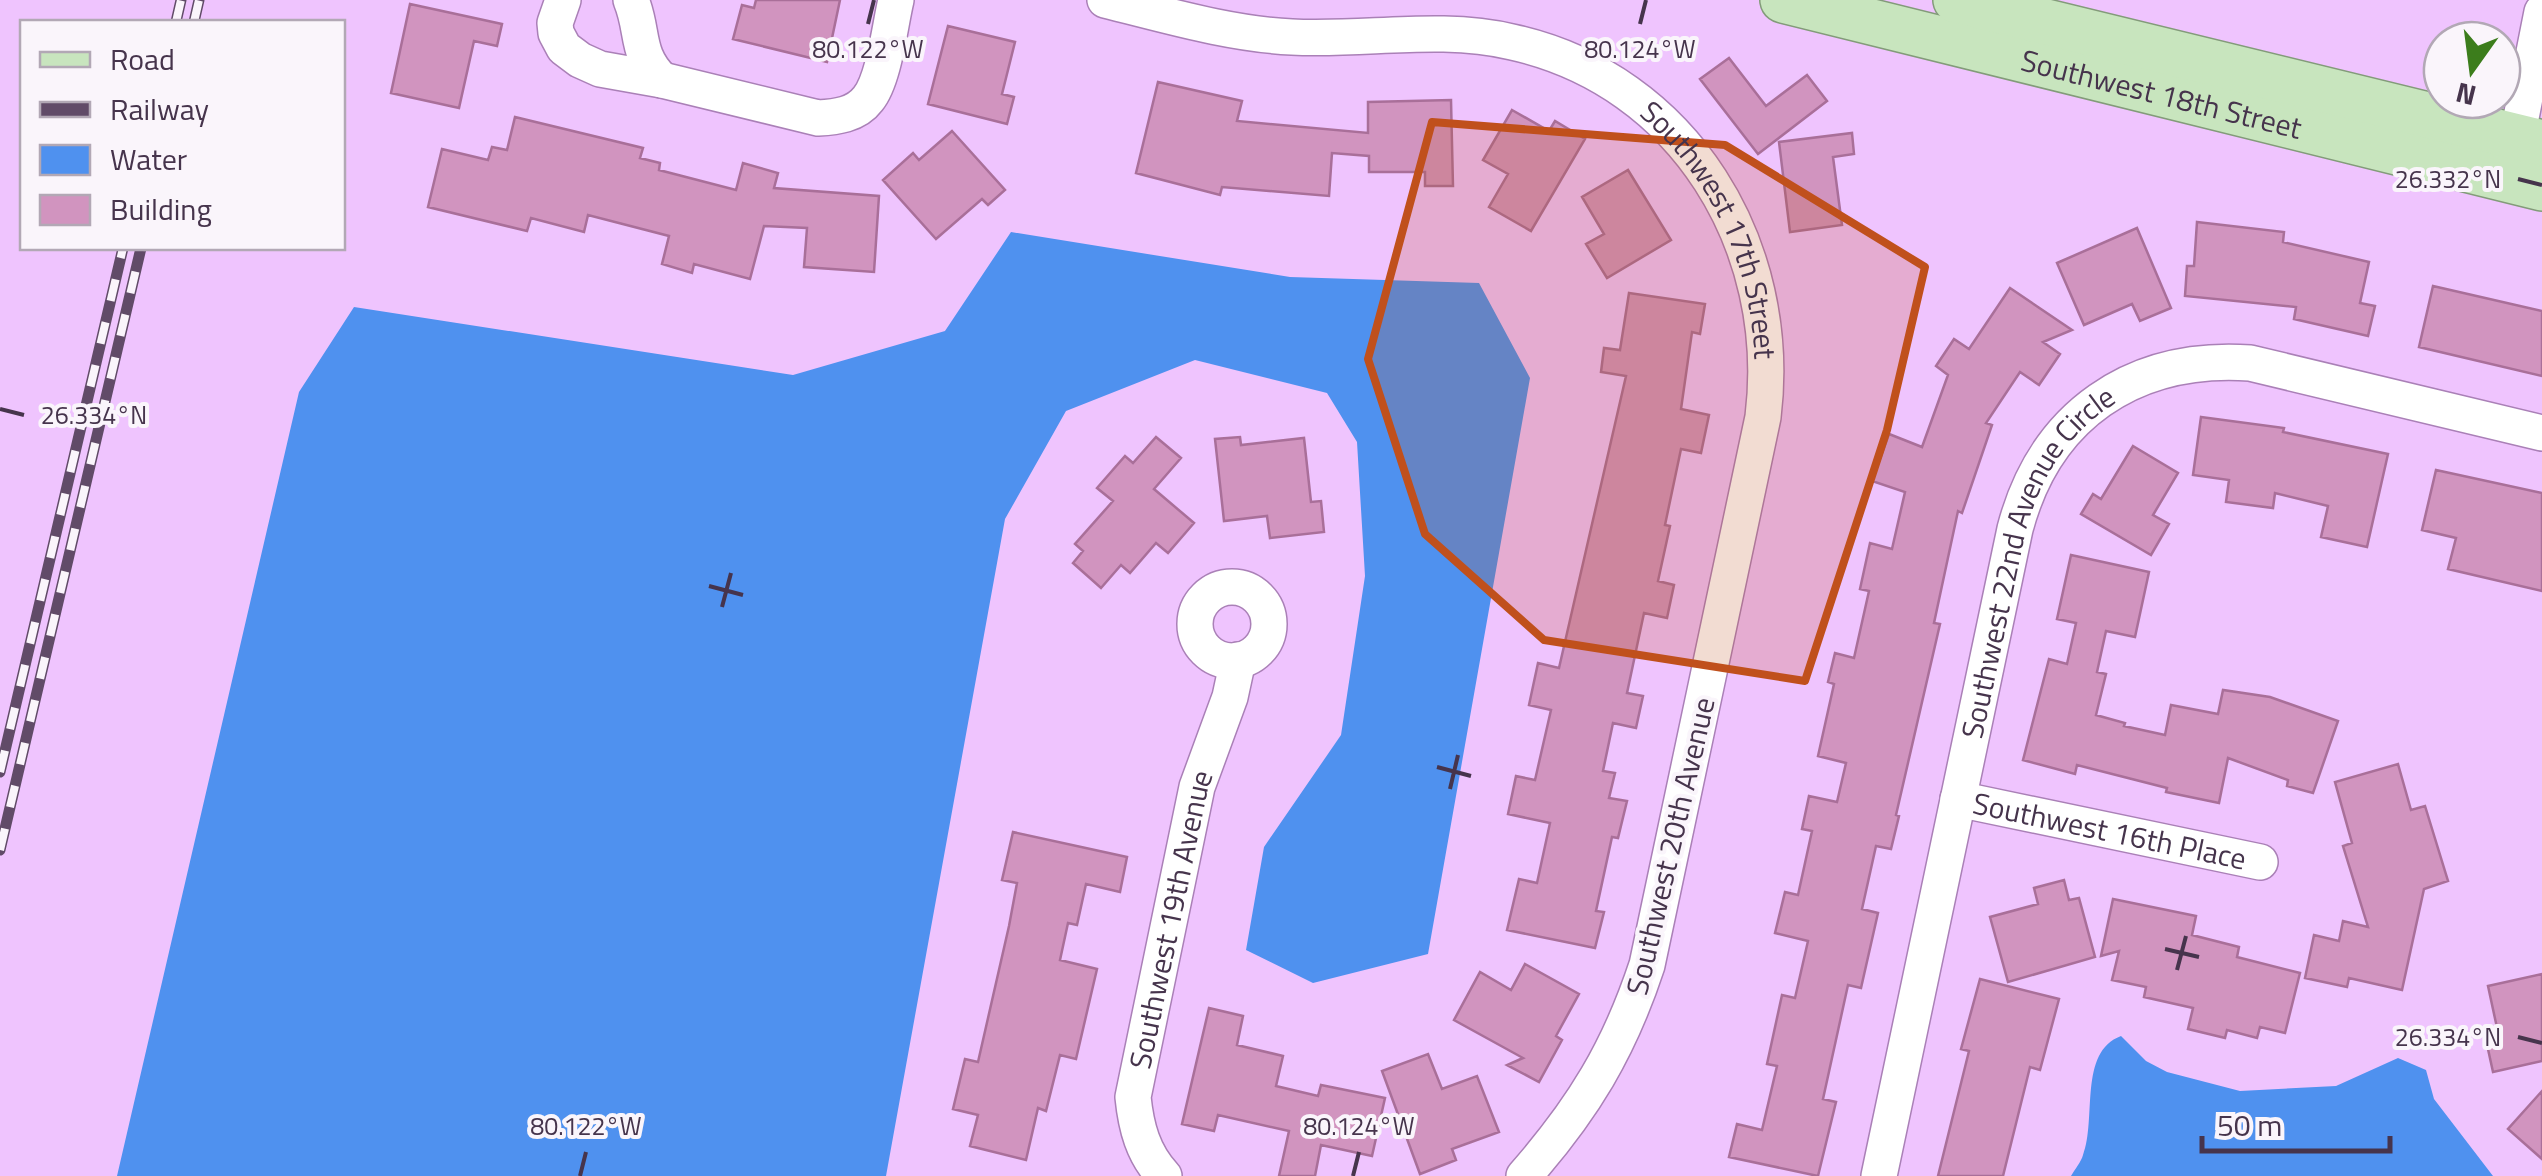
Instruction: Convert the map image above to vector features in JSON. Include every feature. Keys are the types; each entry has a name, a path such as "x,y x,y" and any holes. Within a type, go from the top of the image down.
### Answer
{"main road":[{"name":"Southwest 18th Street","path":"1783,0 2527,162"},
{"name":"Southwest 18th Street","path":"1956,0 2527,162"}],"street":[{"path":"563,0 555,24 564,48 580,60 600,69 818,118 855,111 868,100 875,88 896,0"},
{"path":"630,0 638,18 643,55 648,67 662,80"},
{"path":"2528,0 2542,2"},
{"name":"Southwest 17th Street","path":"1114,1 1233,30 1288,37 1344,39 1457,33 1512,42 1564,59 1601,78 1636,100 1676,137 1711,180 1738,228 1756,280 1766,334 1763,417 1724,604"},
{"path":"2527,162 2542,12"},
{"name":"Southwest 22nd Avenue Circle","path":"1879,1176 2021,504 2060,435 2078,416 2122,386 2184,365 2224,361 2250,363 2542,433"},
{"name":"Southwest 20th Avenue","path":"1524,1176 1583,1104 1610,1060 1631,1014 1647,965 1724,604"},
{"name":"Southwest 19th Avenue","path":"1164,1176 1144,1148 1133,1098 1196,787 1230,697 1238,660"},
{"name":"Southwest 16th Place","path":"1958,799 2260,862"}],"highlighted area":[{"path":"1432,122 1725,145 1925,267 1887,430 1805,681 1544,640 1425,534 1368,359"}],"water":[{"path":"1011,232 1290,277 1479,283 1530,378 1428,954 1313,983 1246,950 1264,847 1341,735 1365,576 1357,442 1327,393 1195,360 1066,411 1005,519 886,1176 117,1176 299,392 354,307 793,375 945,331"},
{"path":"2121,1036 2146,1061 2167,1072 2240,1091 2336,1086 2398,1058 2426,1070 2434,1099 2493,1176 2071,1176 2087,1140 2091,1088 2099,1056"}],"building":[{"path":"756,0 840,0 827,62 733,39 742,5 754,8"},
{"path":"410,4 502,24 497,46 474,41 459,108 391,93"},
{"path":"948,26 1015,42 1002,94 1014,97 1007,124 928,104"},
{"path":"1729,58 1766,106 1807,75 1827,101 1758,154 1700,79"},
{"path":"1158,82 1242,101 1237,121 1368,133 1368,102 1451,100 1453,186 1425,186 1425,172 1369,172 1369,156 1332,153 1329,196 1222,187 1220,195 1136,173"},
{"path":"1512,110 1549,131 1555,121 1585,139 1531,231 1489,207 1508,174 1483,160"},
{"path":"515,117 643,148 640,158 660,163 659,170 736,190 743,163 778,173 774,188 879,196 874,272 804,267 807,228 764,226 750,279 694,264 692,273 662,264 669,236 588,215 584,232 531,218 527,231 428,207 442,149 488,160 492,147 507,150"},
{"path":"952,131 1005,190 988,205 982,199 936,239 883,180 913,153 919,160"},
{"path":"1852,133 1854,154 1833,157 1842,225 1790,232 1779,142"},
{"path":"1628,170 1671,240 1607,278 1586,244 1604,234 1582,197"},
{"path":"2197,222 2284,232 2283,242 2369,262 2360,303 2375,306 2368,336 2294,319 2296,307 2185,296 2187,266 2194,266"},
{"path":"2137,228 2171,308 2140,321 2132,304 2084,325 2057,263"},
{"path":"2433,286 2542,311 2542,376 2419,347"},
{"path":"2010,288 2072,330 2043,342 2060,354 2039,385 2020,372 1986,423 1992,425 1962,513 1958,511 1934,623 1940,624 1896,815 1899,816 1891,849 1876,846 1862,909 1878,913 1861,988 1848,985 1823,1099 1836,1102 1818,1176 1729,1157 1737,1124 1762,1130 1777,1066 1767,1064 1782,995 1795,998 1808,941 1775,933 1785,892 1798,895 1812,831 1802,829 1809,796 1837,802 1846,763 1818,756 1834,684 1828,682 1835,653 1854,658 1869,591 1860,589 1870,543 1892,549 1905,492 1872,481 1889,434 1922,447 1948,375 1936,366 1954,339 1969,349"},
{"path":"1629,293 1705,304 1700,334 1692,332 1681,409 1709,415 1701,453 1681,449 1658,581 1674,585 1667,618 1644,613 1627,693 1643,696 1636,728 1613,723 1603,771 1615,773 1609,798 1627,801 1618,838 1612,837 1596,911 1604,912 1595,948 1507,930 1519,879 1537,883 1550,823 1508,814 1516,776 1535,780 1551,710 1529,705 1538,663 1559,668 1626,376 1601,372 1604,348 1620,350"},
{"path":"2201,417 2284,428 2283,432 2388,454 2367,547 2321,537 2328,506 2275,493 2273,508 2226,502 2229,480 2193,475"},
{"path":"1156,437 1181,458 1154,489 1194,523 1168,553 1156,543 1130,573 1121,565 1101,588 1073,563 1083,551 1075,544 1113,501 1097,488 1125,456 1133,463"},
{"path":"1240,437 1241,445 1304,438 1311,502 1321,501 1324,532 1270,538 1267,516 1224,521 1215,439"},
{"path":"2133,446 2178,473 2153,515 2169,524 2151,555 2081,514 2093,494 2101,499"},
{"path":"2436,470 2542,493 2542,591 2448,569 2456,538 2422,530"},
{"path":"2071,555 2149,572 2135,637 2106,631 2097,672 2106,674 2096,715 2165,735 2171,705 2218,714 2223,690 2270,697 2338,721 2313,793 2287,786 2288,780 2228,758 2219,803 2166,792 2167,788 2077,765 2075,774 2023,760 2049,659 2067,664 2076,623 2057,619"},
{"path":"2398,764 2411,810 2425,806 2448,881 2424,889 2402,990 2349,978 2347,987 2305,978 2314,935 2339,941 2343,921 2368,927 2343,846 2352,843 2335,782"},
{"path":"1013,832 1127,857 1120,892 1086,884 1077,925 1068,923 1060,960 1097,969 1076,1059 1060,1055 1046,1111 1038,1108 1026,1160 970,1146 978,1115 953,1109 965,1059 978,1062 1009,926 1017,883 1002,880"},
{"path":"2064,880 2069,900 2079,898 2095,957 2008,982 1990,917 2038,904 2034,888"},
{"path":"2113,899 2196,916 2192,935 2239,947 2237,957 2300,973 2285,1033 2260,1027 2257,1038 2227,1030 2225,1038 2188,1029 2193,1008 2144,997 2146,987 2112,980 2119,951 2101,956"},
{"path":"1525,964 1579,994 1556,1036 1562,1040 1539,1082 1507,1065 1523,1058 1454,1020 1480,972 1511,990"},
{"path":"2542,974 2542,1061 2493,1072 2486,1040 2499,1037 2488,986"},
{"path":"1980,979 2059,999 2040,1070 2030,1067 2003,1176 1938,1176 1969,1051 1961,1049"},
{"path":"1209,1008 1243,1016 1237,1045 1283,1056 1276,1086 1318,1096 1321,1085 1385,1098 1372,1156 1321,1145 1315,1176 1279,1176 1289,1131 1218,1115 1214,1131 1182,1124"},
{"path":"1428,1054 1442,1089 1477,1076 1499,1132 1452,1149 1456,1160 1420,1174 1382,1071"},
{"path":"2542,1091 2542,1159 2508,1129"}],"railway":[{"path":"176,20 181,0"},
{"path":"194,20 199,0"},
{"path":"0,772 123,250"},
{"path":"0,850 141,250"}]}
